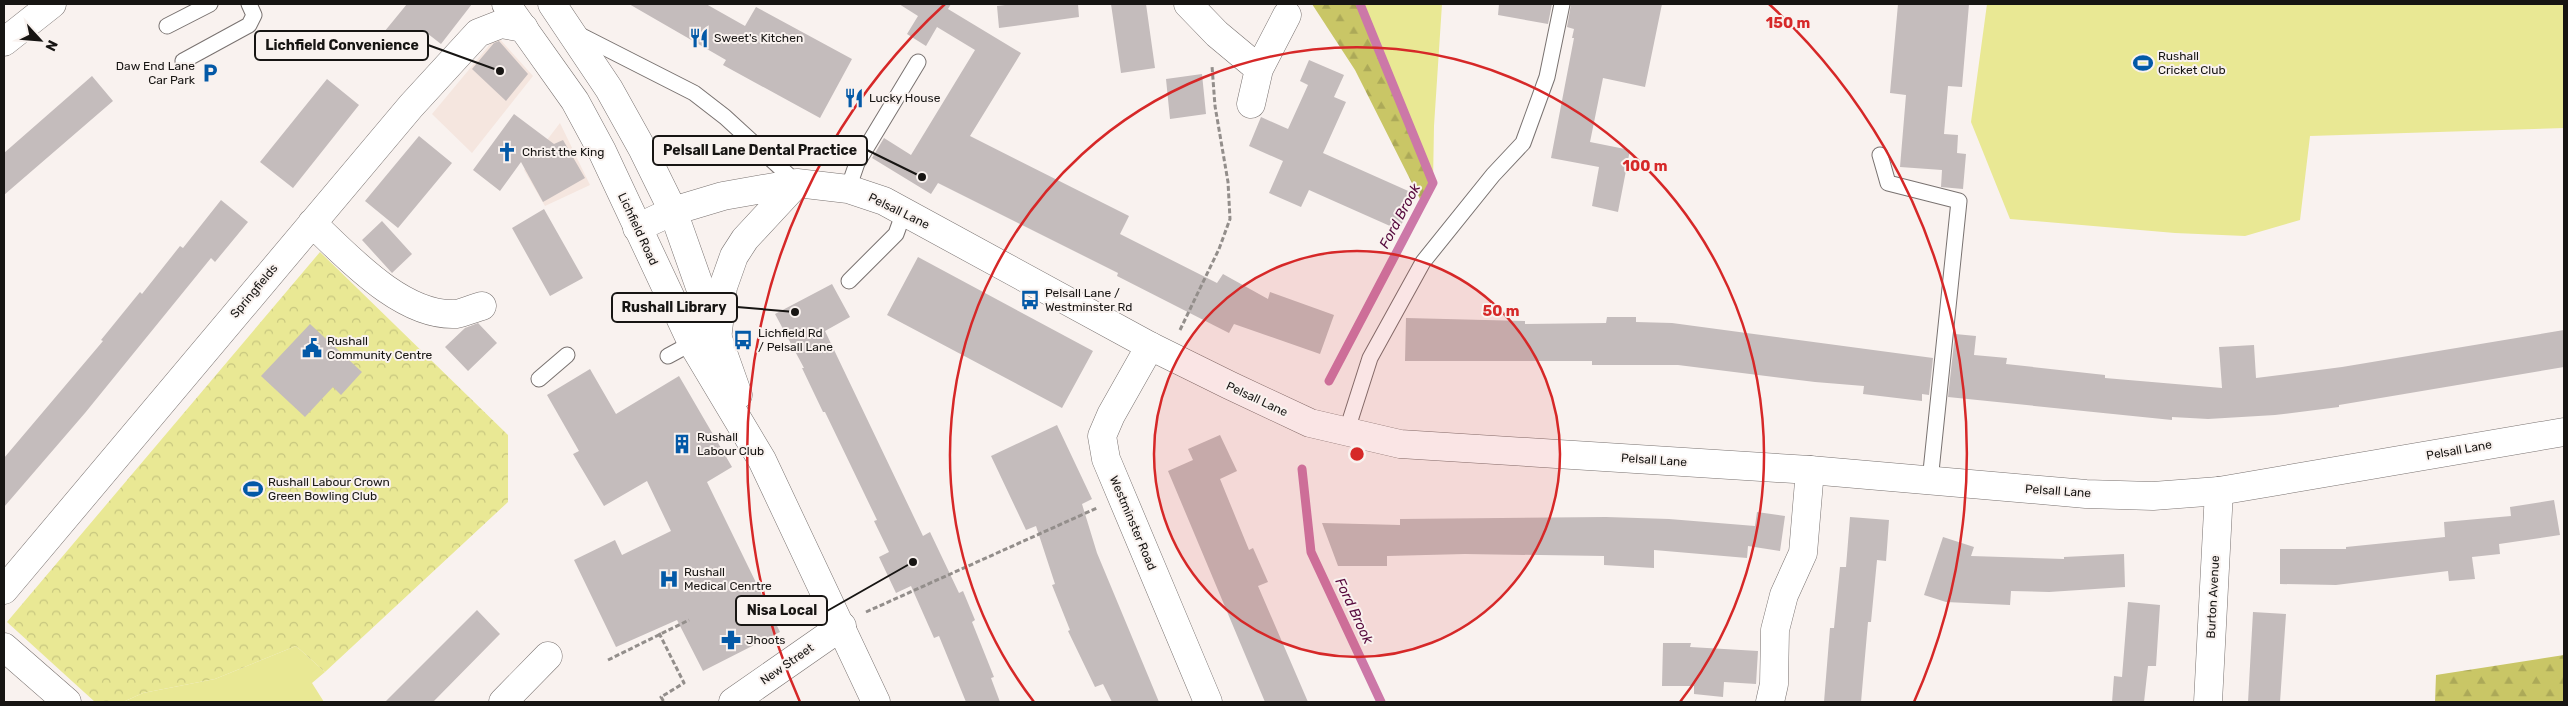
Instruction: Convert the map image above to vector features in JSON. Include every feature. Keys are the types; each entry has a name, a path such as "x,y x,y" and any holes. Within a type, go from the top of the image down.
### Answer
{"main road":[{"path":"7,31 52,4"},
{"name":"Lichfield Road","path":"506,4 575,100 602,151 637,228 705,342 842,626 876,702"},
{"name":"Lichfield Road","path":"552,4 609,89 643,150 673,211 705,342"},
{"path":"1188,4 1217,34 1259,69"},
{"path":"1251,104 1259,69 1287,15"},
{"name":"Springfields","path":"4,590 411,106 478,32 501,24 524,28"},
{"path":"705,342 734,256 745,239 797,183"},
{"name":"Pelsall Lane","path":"637,228 673,211 723,196 797,183 848,189 884,201 1150,346 1310,423 1346,433 1400,444 1810,470 2086,494 2153,496 2219,491 2564,432"},
{"path":"312,223 363,271 402,298 432,311 456,314 482,306"},
{"name":"Westminster Road","path":"1150,346 1111,415 1102,436 1106,459 1208,702"},
{"path":"1770,702 1774,684 1775,630 1784,595 1803,553 1810,470"},
{"name":"Burton Avenue","path":"2208,702 2219,491"},
{"name":"New Street","path":"733,702 842,626"},
{"path":"4,647 67,702"},
{"path":"514,699 548,656"}],"lane":[{"path":"167,26 210,4"},
{"path":"183,61 250,25 254,15 248,4"},
{"path":"1346,433 1370,358 1423,262 1492,175 1523,143 1547,78 1562,4"},
{"path":"570,30 694,93 725,117 797,183"},
{"path":"848,189 857,163 918,62"},
{"path":"1880,155 1888,182 1959,201 1930,481"},
{"path":"849,281 896,234 904,212"},
{"path":"668,356 705,342"},
{"path":"540,379 567,355"}],"path":[{"path":"1150,346 1179,331 1219,249 1230,219 1228,182 1215,106 1212,65 1217,34"},
{"path":"842,626 879,605 1123,497"},
{"path":"608,660 688,620"},
{"path":"659,633 684,683 661,697 664,702"}],"shaded area":[{"path":"497,36 533,76 472,153 432,114"},
{"path":"560,123 590,185 545,206 524,170"}],"green space":[{"path":"1312,4 1360,4 1433,183 1421,201 1355,70"},
{"path":"1360,4 1442,4 1434,126 1433,183"},
{"name":"Rushall Cricket Club","path":"1987,4 2564,4 2564,128 2310,136 2300,220 2245,236 2175,233 2010,219 1971,122"},
{"path":"320,252 508,435 508,502 325,672 296,646 215,679 143,693 123,702 95,702 7,622"},
{"path":"296,646 325,672 312,683 324,702 123,702 143,693 215,679"},
{"path":"2564,655 2564,702 2435,702 2436,675"}],"building":[{"path":"407,4 472,4 441,44 423,30 403,55 380,37"},
{"path":"629,4 706,4 745,26 756,7 852,59 820,118 723,65 726,60"},
{"path":"899,4 951,4 948,9 1021,53 970,136 1129,216 1120,234 1217,283 1223,274 1268,299 1270,292 1334,315 1320,354 1234,324 1229,333 1117,276 1118,273 938,183 931,194 872,158 884,138 911,155 975,50 937,27 926,46 907,34 918,16"},
{"path":"1013,4 1078,4 1079,17 999,28 997,6"},
{"path":"1111,4 1146,4 1155,68 1121,73"},
{"path":"1499,4 1552,4 1548,24 1498,15"},
{"path":"1571,4 1662,4 1645,87 1603,78 1590,142 1630,150 1618,212 1592,206 1599,167 1551,158 1574,38 1572,38 1574,29 1567,27"},
{"path":"1898,4 1969,4 1962,87 1948,86 1944,134 1958,135 1957,153 1966,154 1963,189 1941,187 1942,170 1900,167 1906,95 1890,93"},
{"path":"499,41 528,74 506,101 472,69 494,43"},
{"path":"1309,60 1344,75 1334,97 1346,102 1323,153 1415,194 1399,230 1309,190 1301,207 1269,193 1283,161 1249,146 1261,117 1288,129 1308,85 1300,81"},
{"path":"1202,74 1206,114 1170,119 1166,79"},
{"path":"92,76 113,101 4,195 4,153"},
{"path":"327,79 359,105 293,188 260,162"},
{"path":"514,114 554,144 563,140 585,178 543,202 521,162 500,191 473,170"},
{"path":"419,136 452,163 398,228 365,201"},
{"path":"221,200 248,222 215,262 211,258 85,413 4,507 4,458 103,341 101,340 140,292 142,294 180,246 183,248"},
{"path":"544,209 583,278 550,296 512,228"},
{"path":"382,221 412,254 392,273 362,240"},
{"path":"918,257 1093,351 1062,408 887,315"},
{"path":"832,284 850,317 825,331 923,536 930,532 959,593 963,591 975,620 972,622 994,677 991,678 1000,702 966,702 939,636 934,638 911,586 896,593 879,557 889,552 874,521 877,520 802,368 804,368 775,314"},
{"path":"1607,317 1636,317 1636,322 1672,323 1933,358 1929,395 1922,394 1922,401 1863,394 1864,386 1815,382 1678,365 1592,365 1592,361 1405,361 1406,318 1525,321 1525,324 1606,323"},
{"path":"478,323 497,343 468,371 445,347 465,328"},
{"name":"Rushall Community Centre","path":"310,324 362,372 341,395 333,387 305,417 261,376"},
{"path":"2564,330 2564,367 2339,405 2339,407 2275,415 2208,419 2172,417 2172,420 1948,397 1955,334 1976,336 1974,355 2007,358 2006,364 2105,375 2105,378 2222,388 2219,347 2254,345 2256,378 2342,367"},
{"path":"590,369 616,414 679,376 732,467 707,482 780,632 703,671 677,620 616,647 574,560 615,540 622,555 671,531 647,481 604,506 573,454 579,451 547,395"},
{"path":"1057,425 1092,499 1082,504 1097,553 1159,702 1112,702 1103,684 1095,687 1068,631 1070,630 1052,585 1055,584 1036,526 1026,530 991,456"},
{"path":"1220,435 1237,471 1220,479 1249,550 1253,548 1268,582 1258,586 1308,702 1265,702 1168,471 1193,460 1188,449"},
{"path":"2554,500 2560,535 2499,544 2500,554 2472,557 2475,579 2449,581 2448,571 2336,585 2280,584 2280,549 2346,549 2346,547 2445,537 2444,522 2511,516 2510,507"},
{"path":"1757,512 1785,516 1780,551 1748,546 1747,558 1654,550 1654,568 1604,565 1604,556 1465,554 1387,556 1387,566 1338,566 1322,523 1400,525 1400,519 1606,517 1669,519 1755,526"},
{"path":"1850,517 1889,520 1886,561 1877,560 1871,622 1868,622 1861,702 1824,702 1830,628 1834,628 1840,567 1846,567"},
{"path":"1943,537 1974,547 1971,556 2064,559 2064,557 2124,554 2125,587 2049,592 2011,591 2010,605 1946,602 1924,595"},
{"path":"2128,602 2160,605 2156,666 2148,666 2144,702 2112,702 2114,676 2122,677"},
{"path":"477,610 500,634 433,702 385,702"},
{"path":"2253,612 2286,614 2280,702 2248,702"},
{"path":"1663,643 1691,643 1690,647 1758,651 1756,684 1724,682 1723,697 1694,694 1694,686 1662,686"}],"waterway":[{"name":"Ford Brook","path":"1329,381 1433,183 1360,4"},
{"name":"Ford Brook","path":"1302,469 1311,552 1381,702"}],"place":[{"name":"Sweet's Kitchen","path":"699,38"},
{"name":"Rushall Cricket Club","path":"2143,63"},
{"name":"Lichfield Convenience","path":"500,71"},
{"name":"Daw End Lane Car Park","path":"210,73"},
{"name":"Lucky House","path":"854,98"},
{"name":"Christ the King","path":"507,152"},
{"name":"Pelsall Lane Dental Practice","path":"922,177"},
{"name":"Pelsall Lane / Westminster Rd","path":"1030,300"},
{"name":"Rushall Library","path":"795,312"},
{"name":"Lichfield Rd / Pelsall Lane","path":"743,340"},
{"name":"Rushall Community Centre","path":"312,348"},
{"name":"Rushall Labour Club","path":"682,444"},
{"name":"Rushall Labour Crown Green Bowling Club","path":"253,489"},
{"name":"Nisa Local","path":"913,562"},
{"name":"Rushall Medical Cenrtre","path":"669,579"},
{"name":"Jhoots","path":"731,640"}]}
